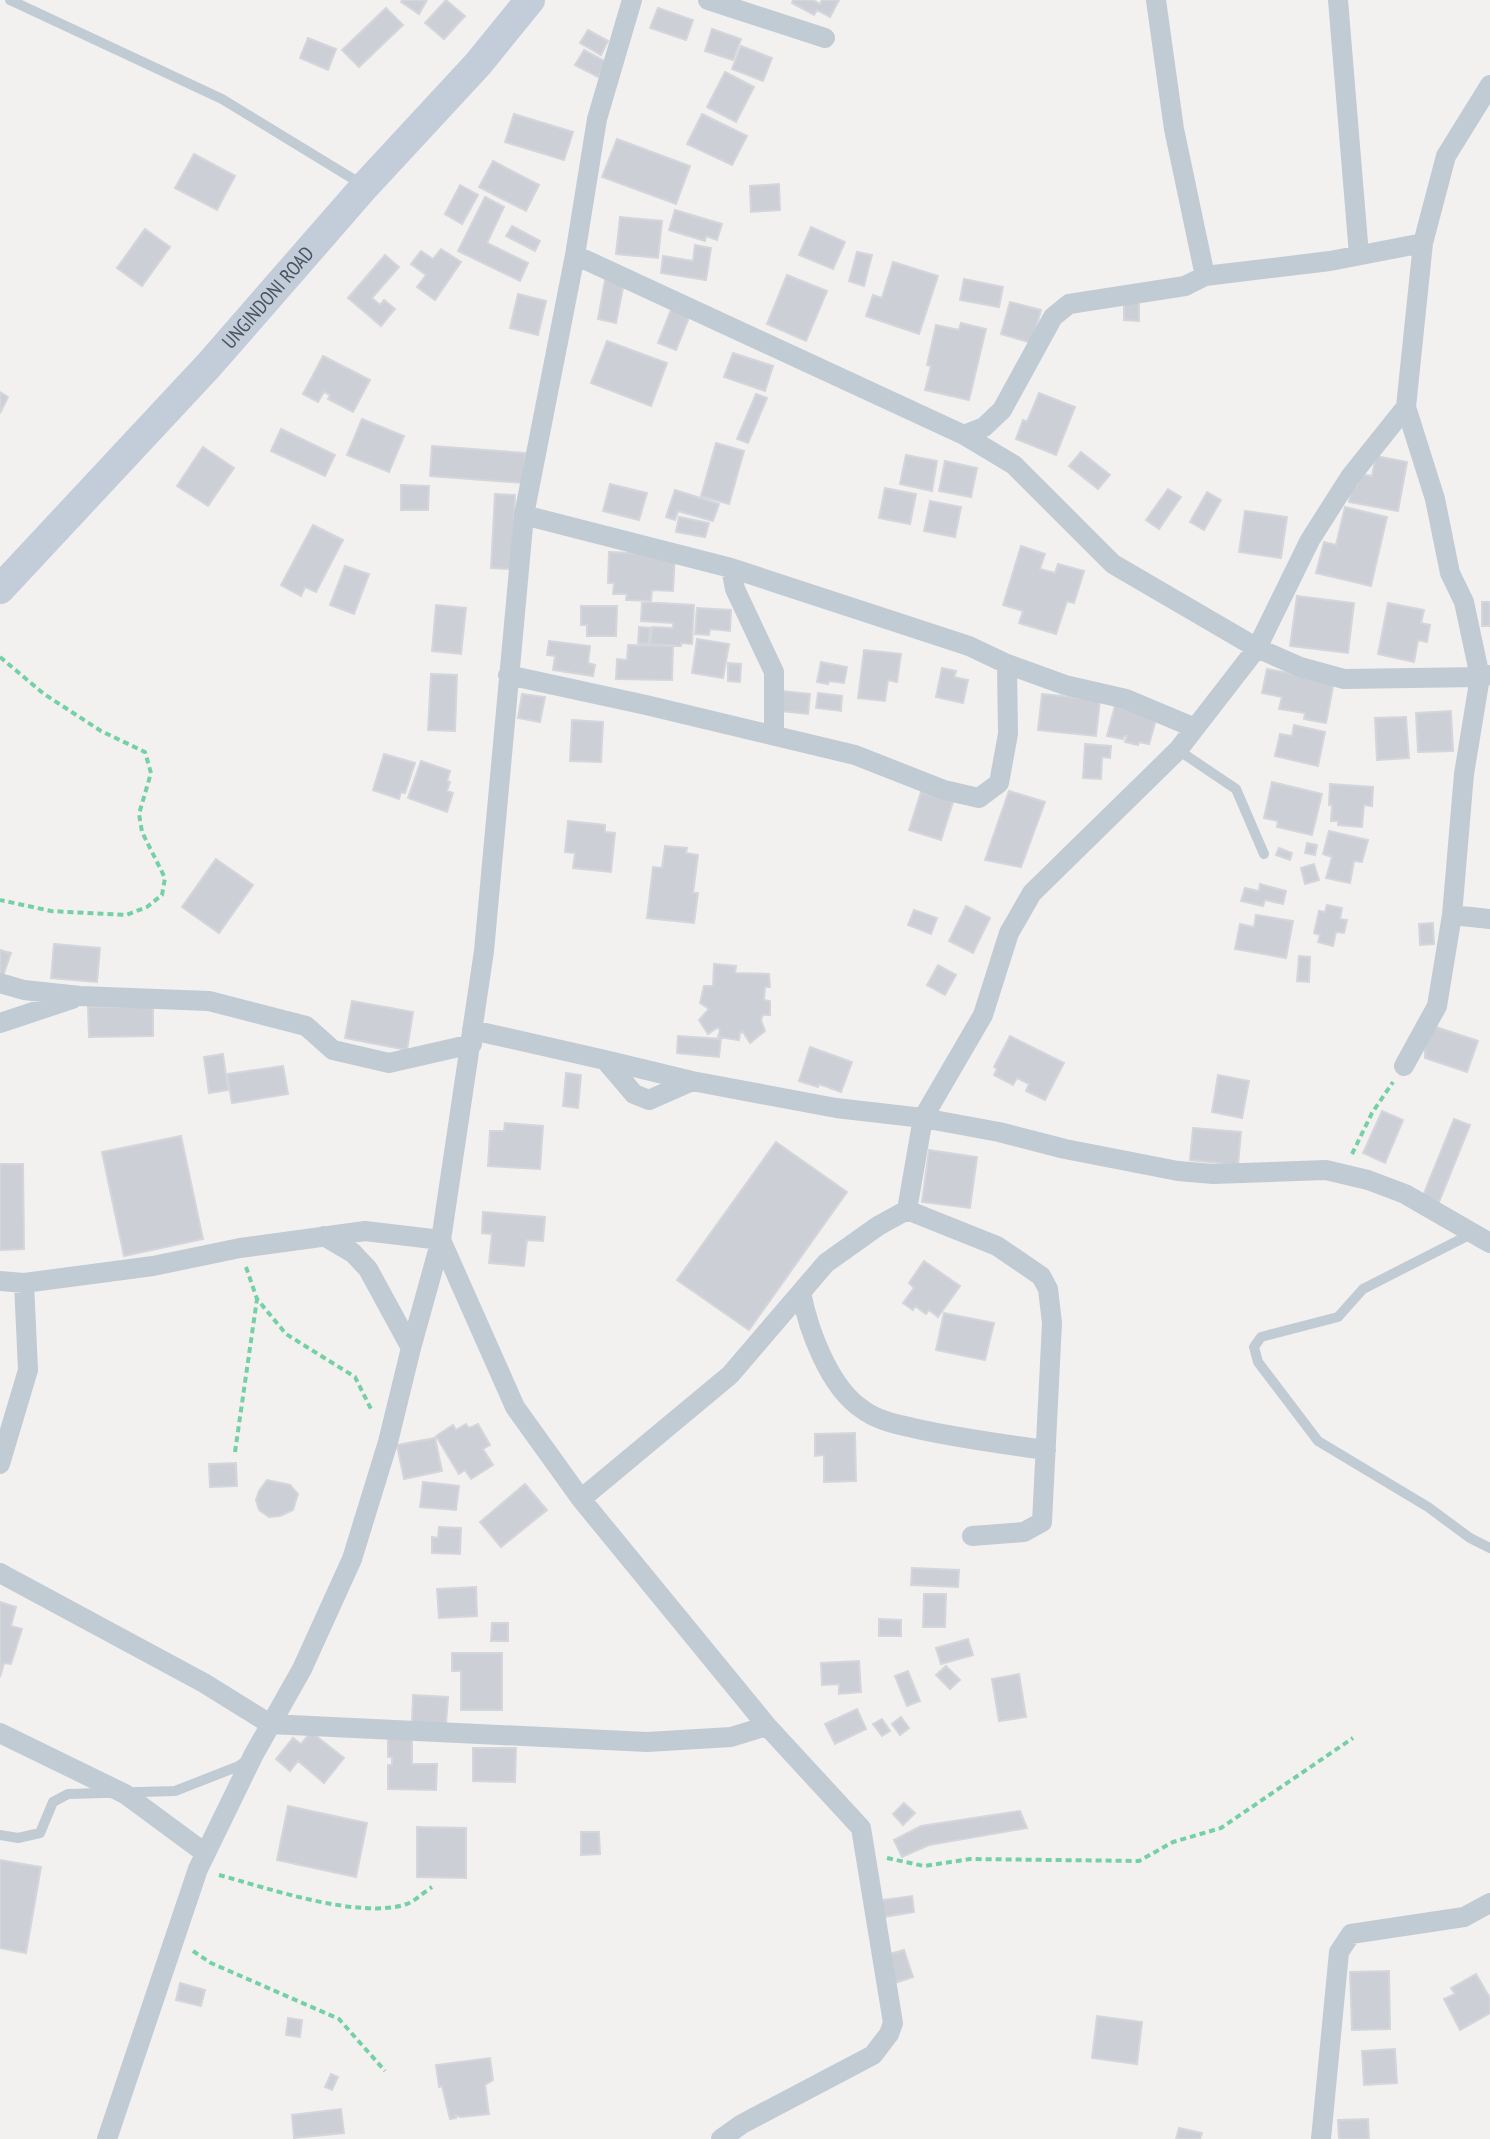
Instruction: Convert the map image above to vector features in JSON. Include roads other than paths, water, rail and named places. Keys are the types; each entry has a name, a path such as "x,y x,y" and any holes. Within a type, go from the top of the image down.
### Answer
{"main road":[{"name":"UNGINDONI ROAD","path":"0,589 209,365 365,186 478,64 530,0"}],"street":[{"path":"107,2139 201,1861 254,1754 302,1669 352,1559 388,1442 441,1240 484,951 524,515 575,255 597,119 632,0"},
{"path":"708,0 825,38"},
{"path":"1156,0 1174,129 1205,276"},
{"path":"1338,0 1359,255"},
{"path":"1404,1066 1437,1006 1452,915 1464,774 1485,676 1464,602 1450,573 1435,499 1406,407 1423,243 1446,156 1490,85"},
{"path":"964,435 984,427 1002,410 1053,317 1069,304 1185,286 1205,276 1330,261 1423,243"},
{"path":"575,255 964,435 1014,465 1113,564 1257,648 1300,667 1344,679 1485,676"},
{"path":"907,1210 923,1118 983,1015 1009,933 1032,893 1178,750 1257,648 1310,540 1350,477 1406,407"},
{"path":"524,515 731,568 969,646 1065,685 1126,699 1195,728"},
{"path":"731,568 735,589 774,672 774,735"},
{"path":"508,675 855,755 944,790 979,798 999,783 1008,734 1007,664"},
{"path":"1452,915 1490,919"},
{"path":"0,983 24,990 80,996 209,1001 306,1026 333,1050 389,1063 472,1037 605,1060 692,1081 836,1108 923,1118 999,1132 1065,1149 1178,1171 1213,1174 1326,1170 1368,1180 1405,1194 1490,1243"},
{"path":"0,1023 80,996"},
{"path":"605,1060 634,1094 649,1100 692,1081"},
{"path":"581,1499 730,1375 826,1263 878,1226 907,1210"},
{"path":"907,1210 997,1246 1041,1276 1048,1289 1052,1323 1042,1522 1024,1532 972,1536"},
{"path":"0,1281 24,1283 153,1266 240,1248 365,1231 441,1240"},
{"path":"324,1236 353,1253 368,1269 411,1348"},
{"path":"441,1240 515,1407 581,1499 767,1726 861,1828 893,2023 889,2034 873,2055 742,2124 721,2139"},
{"path":"0,1464 28,1370 24,1283"},
{"path":"801,1292 815,1344 842,1390 861,1409 890,1422 943,1435 1046,1450"},
{"path":"0,1573 204,1683 270,1724 647,1742 731,1737 767,1726"},
{"path":"0,1733 125,1794 201,1861"},
{"path":"1321,2139 1339,1952 1351,1934 1464,1917 1490,1903"}],"lane":[{"path":"10,0 222,99 365,186"},
{"path":"1178,750 1236,789 1264,854"},
{"path":"1471,1234 1363,1289 1338,1317 1261,1337 1254,1347 1258,1362 1318,1441 1490,1548"},
{"path":"0,1835 18,1838 40,1833 53,1802 68,1794 175,1791 239,1766 254,1754"}]}
